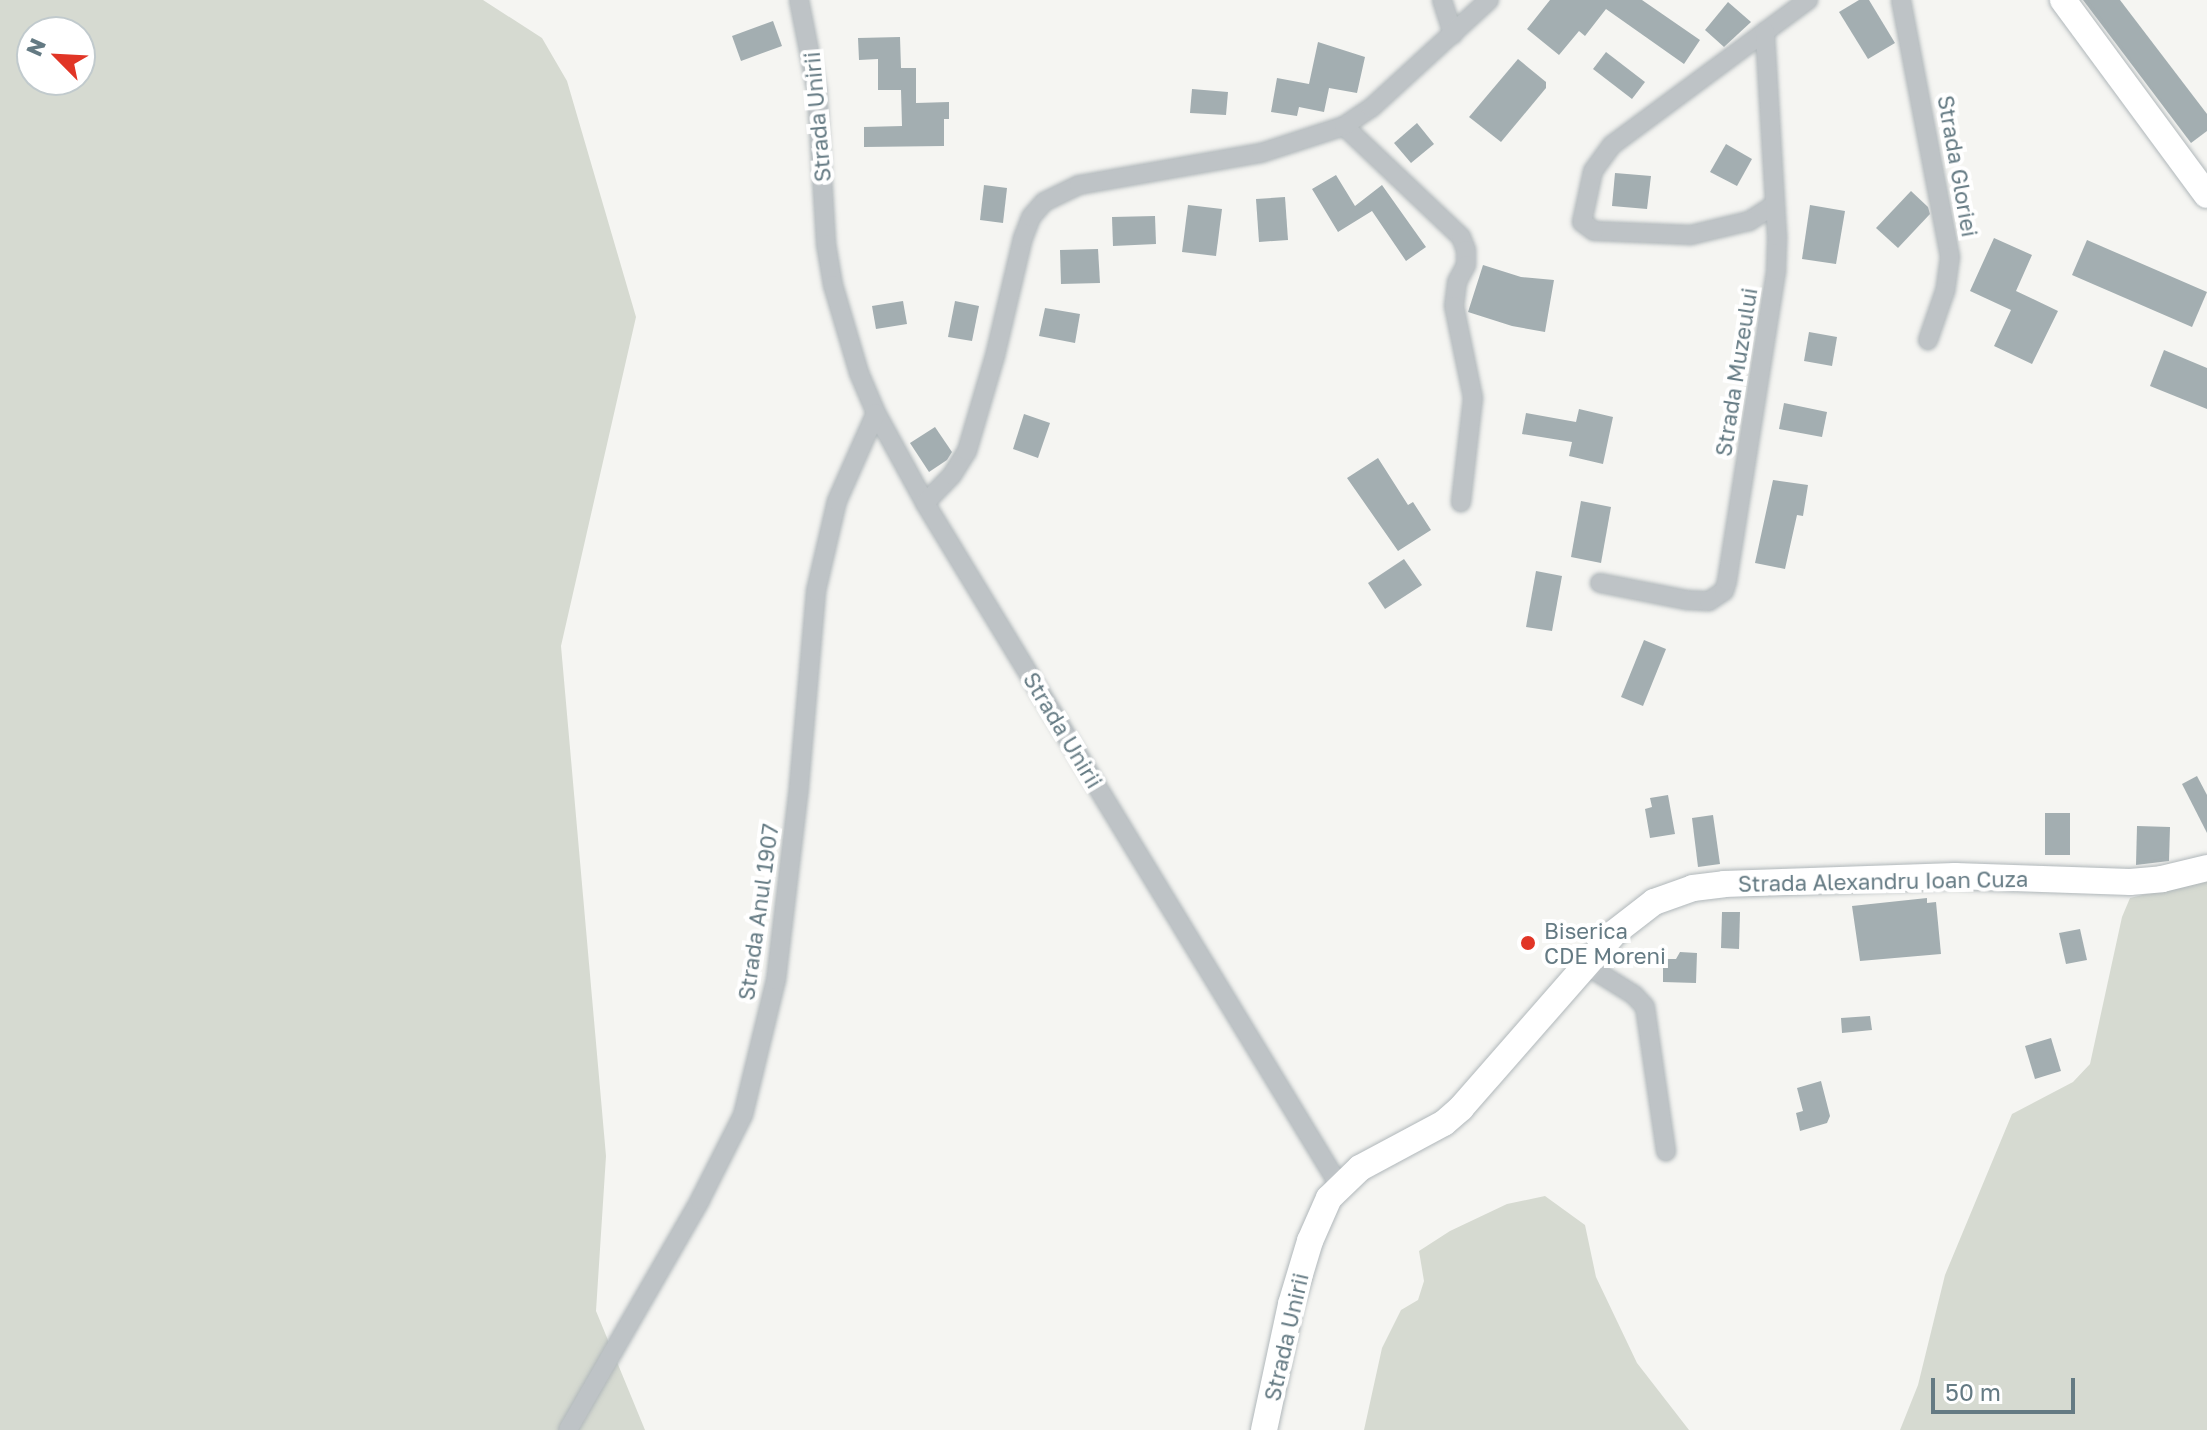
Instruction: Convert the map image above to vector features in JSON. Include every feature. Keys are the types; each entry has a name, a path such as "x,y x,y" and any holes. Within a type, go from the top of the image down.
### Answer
{"main road":[{"path":"2063,0 2207,195"},
{"name":"Strada Alexandru Ioan Cuza","path":"1339,1185 1360,1168 1430,1130 1461,1108 1586,965 1633,917 1654,902 1693,888 1724,884 1955,876 2130,882 2162,879 2207,868"},
{"name":"Strada Unirii","path":"1264,1430 1300,1270 1320,1214 1339,1185"}],"street":[{"name":"Strada Unirii","path":"799,0 817,91 826,244 833,285 859,373 876,413 925,503 1339,1185"},
{"path":"1442,0 1453,34"},
{"path":"925,503 952,475 967,451 995,356 1023,238 1031,217 1044,202 1079,185 1261,153 1344,126 1371,108 1489,0"},
{"path":"1774,205 1749,221 1691,235 1594,231 1582,222 1593,171 1612,145 1808,0"},
{"name":"Strada Gloriei","path":"1901,0 1950,257 1945,291 1928,340"},
{"name":"Strada Muzeului","path":"1600,583 1687,600 1709,601 1724,591 1770,324 1777,236 1765,31"},
{"path":"1344,126 1461,237 1466,250 1466,265 1457,282 1454,306 1473,398 1461,502"},
{"name":"Strada Anul 1907","path":"568,1430 700,1200 743,1115 776,980 799,786 816,591 837,501 876,413"},
{"path":"1586,965 1634,995 1645,1007 1666,1151"}],"shaded area":[{"path":"0,0 483,0 542,38 567,81 636,317 561,646 606,1156 596,1311 645,1430 0,1430"},
{"path":"2207,879 2207,1430 1900,1430 1918,1385 1945,1275 2012,1114 2073,1082 2090,1064 2122,917 2130,898"},
{"path":"1545,1196 1585,1225 1596,1277 1637,1363 1689,1430 1364,1430 1382,1348 1401,1310 1418,1300 1424,1281 1419,1251 1450,1231 1507,1204"}],"building":[{"path":"1550,0 1642,0 1700,40 1684,64 1606,9 1585,36 1579,31 1559,55 1527,29"},
{"path":"1859,0 1869,0 1895,43 1868,59 1839,12"},
{"path":"2083,0 2120,0 2207,114 2207,131 2191,143"},
{"path":"1728,2 1751,22 1724,47 1705,30"},
{"path":"773,21 782,46 741,61 732,36"},
{"path":"900,37 901,68 916,68 916,103 949,102 949,119 944,119 944,146 864,147 864,127 902,126 901,90 878,90 878,59 859,60 858,38"},
{"path":"1318,42 1365,57 1357,93 1329,88 1324,112 1299,107 1297,116 1271,112 1277,78 1309,84"},
{"path":"1606,52 1645,82 1632,99 1593,69"},
{"path":"1518,59 1546,82 1546,88 1501,142 1469,117"},
{"path":"1192,89 1228,92 1226,115 1190,113"},
{"path":"1417,123 1434,144 1411,163 1394,143"},
{"path":"1726,144 1752,159 1737,186 1710,172"},
{"path":"1615,173 1651,176 1647,209 1612,206"},
{"path":"1336,175 1355,206 1382,185 1426,247 1406,261 1372,211 1338,232 1312,189"},
{"path":"984,185 1007,188 1003,223 980,220"},
{"path":"1911,191 1928,207 1930,214 1898,248 1876,228"},
{"path":"1285,197 1288,240 1259,242 1256,199"},
{"path":"1188,205 1222,209 1216,256 1182,252"},
{"path":"1810,205 1845,211 1836,264 1802,259"},
{"path":"1155,216 1156,244 1113,246 1112,217"},
{"path":"1994,238 2032,255 2016,291 2058,311 2032,364 1994,346 2011,310 1970,291"},
{"path":"2087,240 2207,292 2192,327 2072,275"},
{"path":"1098,249 1100,283 1061,284 1060,250"},
{"path":"1483,265 1521,277 1554,280 1545,332 1512,326 1468,312"},
{"path":"903,301 907,324 876,329 872,306"},
{"path":"955,301 979,306 972,341 948,337"},
{"path":"1045,308 1080,314 1075,343 1039,336"},
{"path":"1809,332 1837,337 1832,366 1804,361"},
{"path":"2164,350 2207,368 2207,409 2150,386"},
{"path":"1784,403 1827,412 1822,437 1779,429"},
{"path":"1579,409 1613,417 1603,464 1569,456 1572,442 1522,434 1526,413 1576,422"},
{"path":"1024,414 1050,423 1038,458 1013,449"},
{"path":"935,427 952,452 947,460 929,472 910,443"},
{"path":"1378,458 1408,505 1413,502 1431,530 1398,551 1347,478"},
{"path":"1773,480 1808,485 1803,516 1797,515 1785,569 1755,563"},
{"path":"1581,501 1611,507 1601,563 1571,557"},
{"path":"1404,559 1422,585 1385,609 1368,583"},
{"path":"1536,571 1562,576 1552,631 1526,627"},
{"path":"1644,640 1666,649 1643,706 1621,697"},
{"path":"2197,776 2207,795 2207,833 2182,784"},
{"path":"1668,795 1675,834 1650,838 1645,809 1652,807 1650,798"},
{"path":"2045,813 2070,813 2070,855 2045,855"},
{"path":"1713,815 1720,864 1698,867 1692,818"},
{"path":"2137,826 2170,827 2169,861 2136,865"},
{"path":"1927,898 1927,903 1936,902 1941,954 1860,961 1852,906"},
{"path":"1722,912 1740,912 1739,949 1721,948"},
{"path":"2080,929 2087,960 2066,964 2059,933"},
{"path":"1680,952 1697,953 1696,983 1663,982 1663,959 1676,959"},
{"path":"1870,1016 1872,1030 1842,1033 1841,1018"},
{"path":"2051,1038 2061,1071 2035,1079 2025,1046"},
{"path":"1821,1081 1830,1116 1827,1123 1800,1131 1796,1113 1803,1111 1797,1088"}],"place":[{"name":"Biserica CDE Moreni","path":"1528,943"}]}
